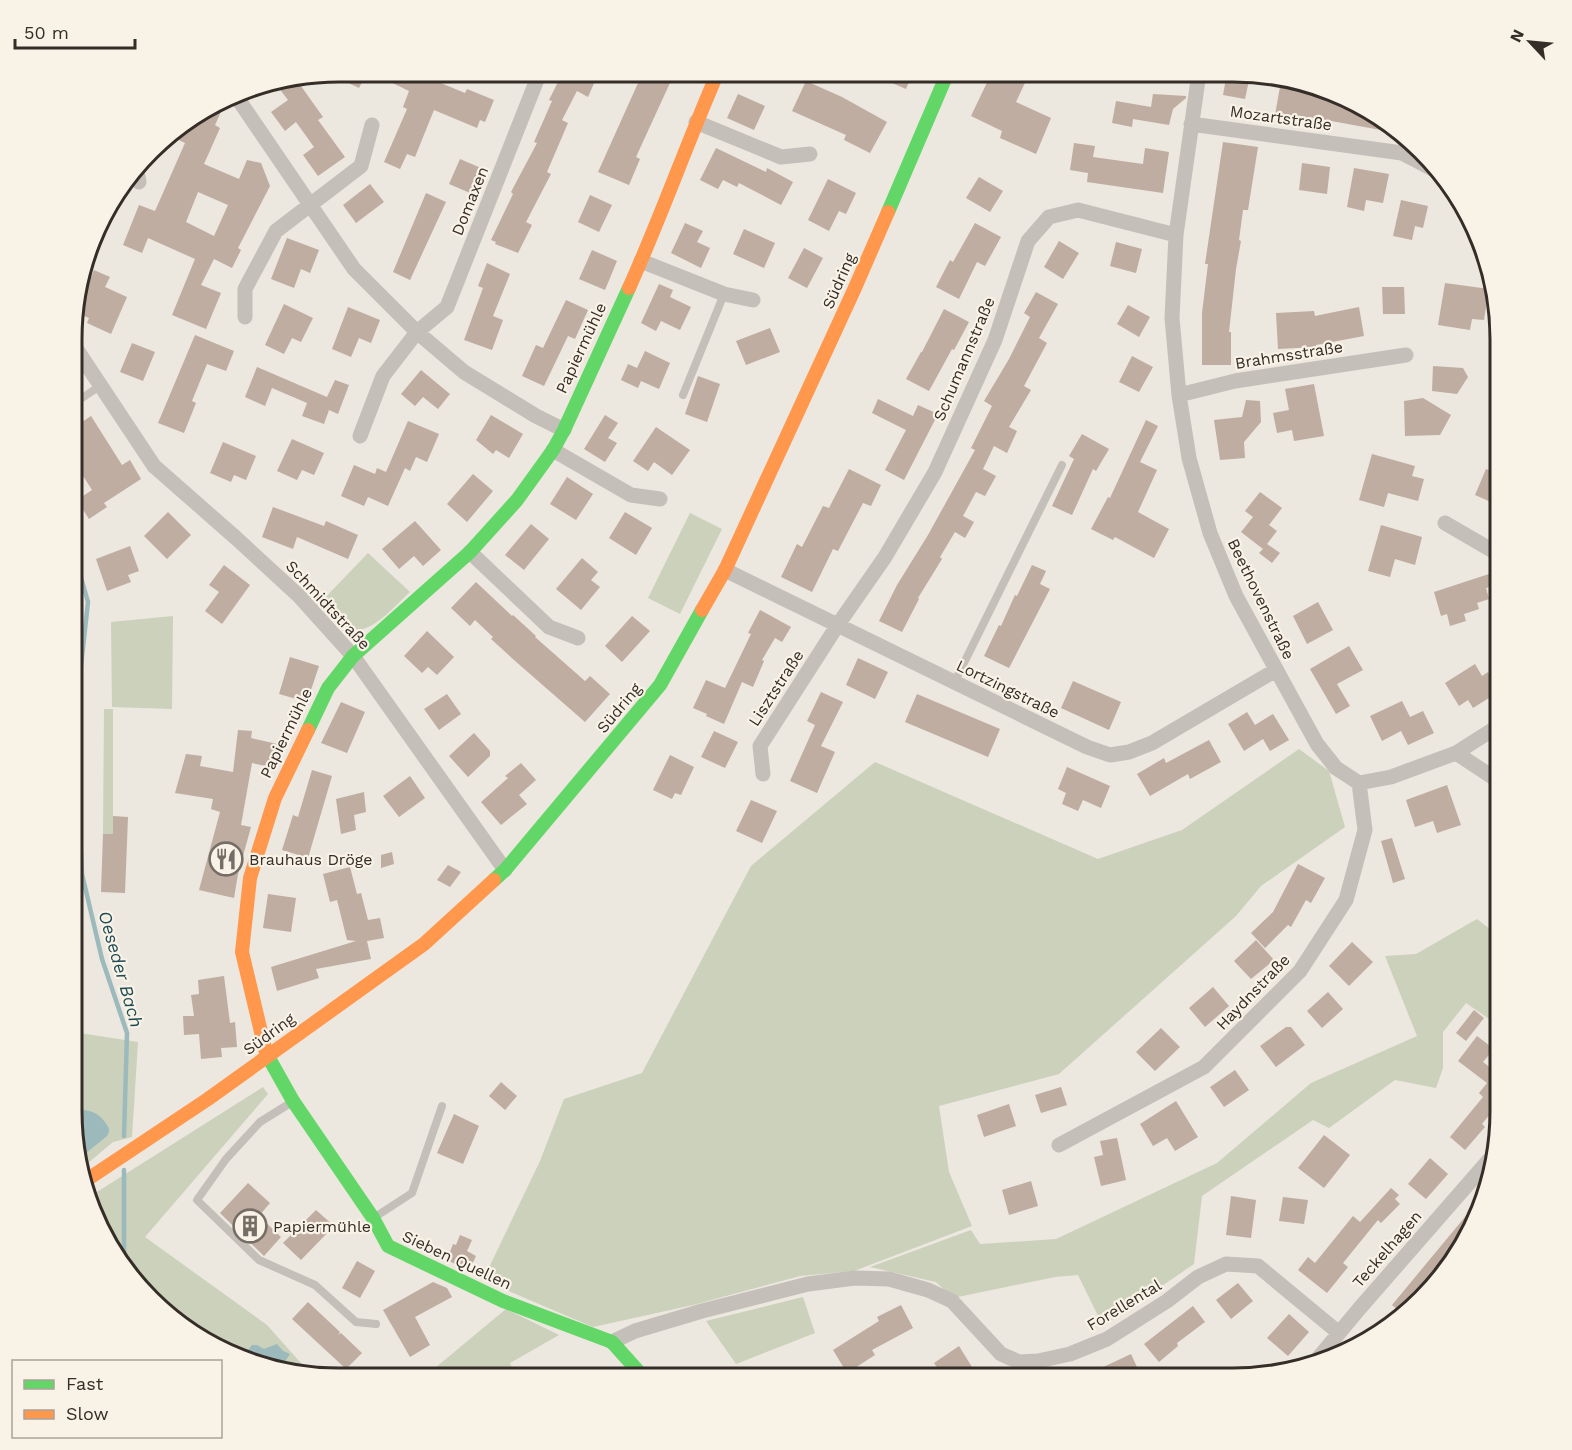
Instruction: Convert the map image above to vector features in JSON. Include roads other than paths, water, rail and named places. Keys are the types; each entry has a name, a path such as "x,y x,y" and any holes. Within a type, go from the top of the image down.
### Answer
{"street":[{"name":"Domaxen","path":"360,436 383,376 417,332 447,307 536,82"},
{"name":"Papiermühle","path":"267,1056 242,952 250,878 274,798 328,688 353,656 470,552 517,500 553,450 641,261 714,82"},
{"name":"Südring","path":"91,1177 208,1099 423,944 506,870 660,686 725,570 854,290 944,82"},
{"name":"Beethovenstraße","path":"1198,82 1176,235 1172,318 1179,395 1189,458 1210,533 1236,596 1317,744 1336,768 1359,783"},
{"path":"240,102 354,269 417,332 464,372 536,416 564,430"},
{"path":"696,122 781,157 810,154"},
{"name":"Mozartstraße","path":"1191,124 1402,153 1418,162"},
{"path":"245,317 245,289 276,231 360,166 372,125"},
{"name":"Schumannstraße","path":"837,626 885,557 935,471 995,340 1028,241 1049,217 1078,210 1176,235"},
{"path":"641,261 724,294 753,300"},
{"name":"Brahmsstraße","path":"1179,395 1236,381 1406,355"},
{"name":"Schmidtstraße","path":"82,358 154,466 299,596 353,656 506,870"},
{"path":"553,450 631,495 660,499"},
{"path":"1445,523 1490,549"},
{"path":"470,552 549,627 578,638"},
{"name":"Lortzingstraße","path":"725,570 1087,747 1110,755 1129,752 1152,743 1276,670"},
{"name":"Lisztstraße","path":"763,774 760,746 837,626"},
{"path":"1359,783 1390,777 1456,753 1490,731"},
{"path":"1456,753 1490,775"},
{"name":"Haydnstraße","path":"1059,1145 1204,1067 1300,971 1346,900 1365,830 1359,783"},
{"name":"Sieben Quellen","path":"267,1056 293,1101 374,1218 388,1246 503,1301 612,1342 635,1368"},
{"name":"Teckelhagen","path":"1325,1350 1484,1164"},
{"name":"Forellental","path":"612,1342 635,1331 702,1311 808,1284 855,1278 889,1279 928,1290 952,1301 1000,1354 1019,1362 1038,1361 1070,1354 1107,1340 1167,1301 1198,1277 1226,1264 1258,1266 1339,1333"}],"lane":[{"path":"683,395 724,294"},
{"path":"82,398 100,386"},
{"path":"954,683 1062,465"},
{"path":"293,1101 260,1122 226,1159 196,1200 259,1260 315,1285 356,1322 376,1324"},
{"path":"374,1218 412,1193 442,1106"}],"water":[{"path":"82,1110 95,1113 102,1118 109,1129 107,1136 86,1153"},
{"path":"277,1344 283,1351 290,1354 286,1362 246,1350 252,1345 264,1349"}],"waterway":[{"name":"Oeseder Bach","path":"82,581 88,602 82,657"},
{"name":"Oeseder Bach","path":"82,874 102,959 127,1033 124,1136"},
{"name":"Oeseder Bach","path":"124,1170 124,1250"}],"place":[{"name":"Brauhaus Dröge","path":"226,859"},
{"name":"Papiermühle","path":"250,1226"}]}
